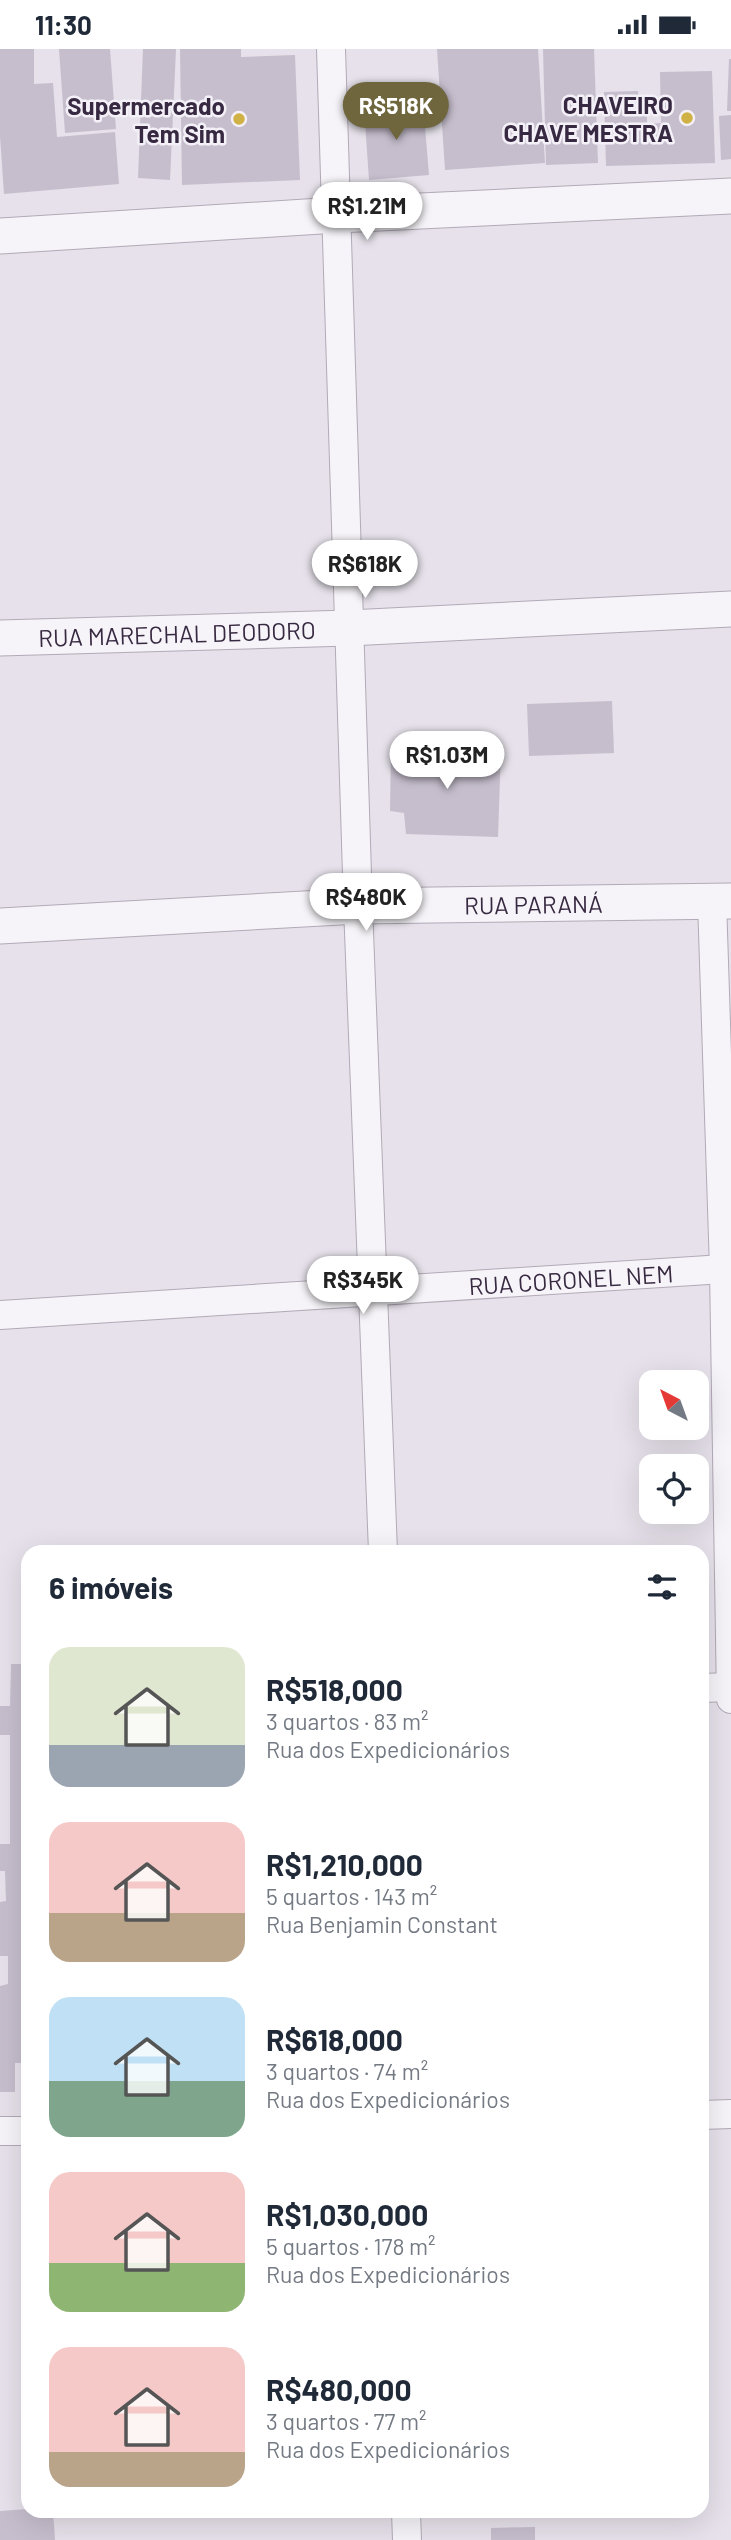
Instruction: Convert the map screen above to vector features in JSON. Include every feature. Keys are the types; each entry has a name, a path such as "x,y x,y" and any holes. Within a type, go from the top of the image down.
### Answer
{"street":[{"path":"331,49 358,905 383,1545"},
{"path":"0,236 337,215 731,196"},
{"name":"RUA MARECHAL DEODORO","path":"0,638 349,628 731,609"},
{"path":"721,901 731,1699"},
{"name":"RUA PARANÁ","path":"0,926 358,905 721,901"},
{"name":"RUA CORONEL NEM","path":"0,1315 724,1269"},
{"path":"709,1688 731,1687"},
{"path":"709,2115 731,2114"},
{"path":"0,2131 21,2131"},
{"path":"406,2518 407,2540"}],"building":[{"path":"0,49 34,49 34,84 53,83 57,137 115,132 119,184 4,194 0,136"},
{"path":"59,49 110,49 116,129 65,133"},
{"path":"143,49 176,49 170,180 138,178"},
{"name":"Supermercado Tem Sim","path":"180,49 241,49 241,57 295,55 300,180 182,185"},
{"path":"437,49 538,49 545,163 445,170"},
{"path":"543,49 594,49 598,163 546,165"},
{"path":"729,59 731,111 727,111"},
{"name":"CHAVEIRO CHAVE MESTRA","path":"712,71 715,163 606,166 604,92 638,91 639,109 647,113 647,124 661,123 660,72"},
{"path":"423,103 429,175 369,180 364,108"},
{"path":"731,115 731,159 721,160 719,116"},
{"path":"612,701 614,753 529,756 527,704"},
{"path":"391,748 501,749 498,837 406,834 404,813 390,811"},
{"path":"11,1664 21,1664 21,2063 15,2063 15,2092 0,2092 0,1986 8,1984 8,1956 0,1956 0,1902 6,1901 5,1871 0,1871 0,1844 10,1844 10,1735 0,1735 0,1706 10,1706"},
{"path":"21,2510 21,2518 53,2518 55,2540 0,2540 0,2511"},
{"path":"535,2527 535,2540 491,2540 491,2528"}],"place":[{"name":"CHAVEIRO CHAVE MESTRA","path":"687,118"},
{"name":"Supermercado Tem Sim","path":"239,119"}]}
